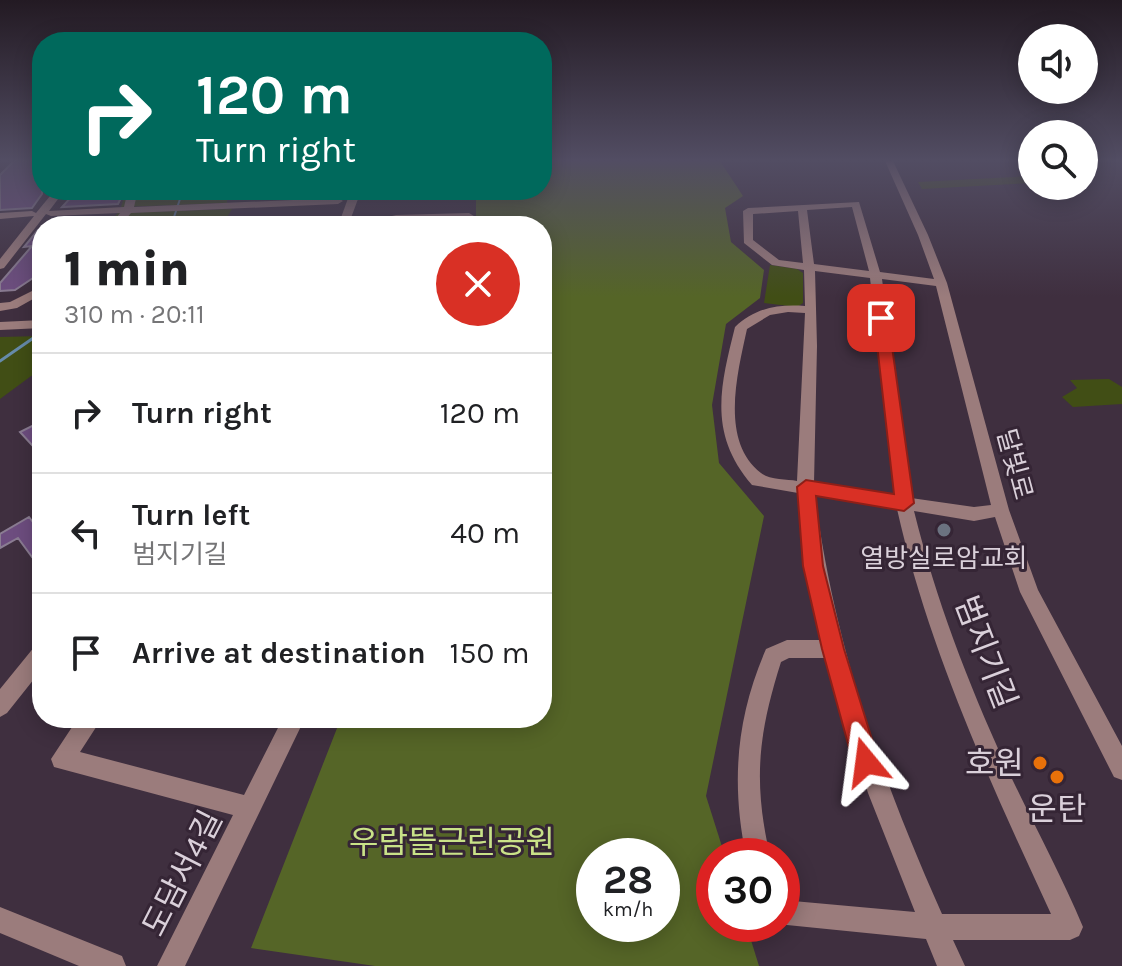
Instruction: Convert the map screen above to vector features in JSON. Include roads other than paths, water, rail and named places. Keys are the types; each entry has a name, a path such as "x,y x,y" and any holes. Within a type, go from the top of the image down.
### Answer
{"street":[{"path":"123,216 129,206"},
{"path":"51,213 217,206"},
{"name":"범지기길","path":"802,207 819,206"},
{"name":"범지기길","path":"800,915 934,927 1070,927 950,656 915,551 893,435 889,364 874,275 865,229 857,206"},
{"name":"달빛로","path":"910,206 941,283 1001,510 1029,592 1122,769"},
{"path":"941,283 874,275 808,267 776,263 748,241 748,211 802,207 808,267 809,310 806,487 813,566 866,762 951,966"},
{"path":"0,216 32,214"},
{"path":"0,266 32,225"},
{"path":"0,307 13,305 32,295"},
{"path":"809,310 778,307 764,310 741,327 726,406 735,455 742,467 758,481 974,514 1001,510"},
{"path":"0,326 32,324"},
{"path":"753,838 746,760 755,708 773,656 787,649 833,649"},
{"path":"0,706 32,666"},
{"name":"도담서4길","path":"84,728 62,759 250,808"},
{"name":"도담서4길","path":"171,966 289,728"},
{"path":"0,920 112,966"}],"waterway":[{"path":"174,216 178,206"},
{"path":"0,361 32,339"}],"place":[{"name":"열방실로암교회","path":"944,530"},
{"name":"호원","path":"1040,763"},
{"name":"운탄","path":"1057,777"}],"park label":[{"name":"우람뜰근린공원","path":"452,842"}]}
